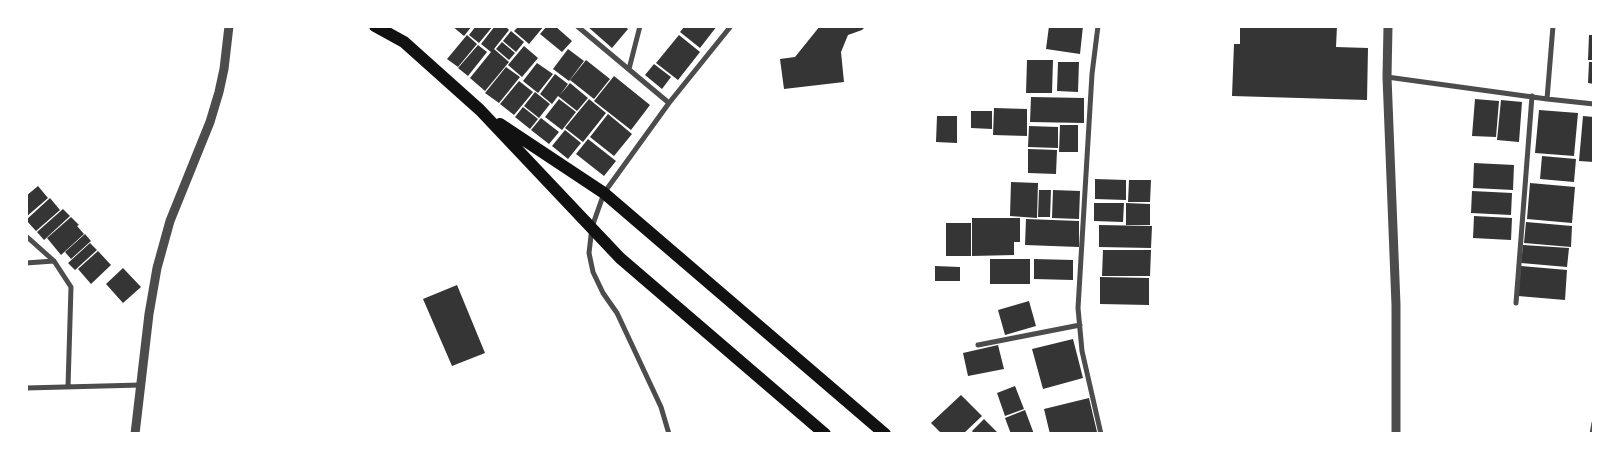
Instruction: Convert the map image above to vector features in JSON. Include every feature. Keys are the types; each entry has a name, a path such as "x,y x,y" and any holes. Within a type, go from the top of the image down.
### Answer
{"main road":[{"path":"375,26 404,42 480,110 620,258 824,434"},
{"path":"480,110 604,193 885,434"}],"street":[{"path":"135,434 149,314 157,268 170,221 210,122 219,92 229,26"},
{"path":"577,26 669,103"},
{"path":"629,69 640,26"},
{"path":"669,434 662,408 618,313 603,293 593,272 589,253 592,228 604,193 669,103 731,26"},
{"path":"1098,26 1092,74 1078,308 1082,351 1101,434"},
{"path":"1388,26 1387,77 1396,304 1396,434"},
{"path":"1546,99 1553,26"},
{"path":"1387,77 1594,104"},
{"path":"1516,302 1532,96"},
{"path":"26,236 54,261 71,287 68,387"},
{"path":"26,262 54,261"},
{"path":"978,345 1080,325"},
{"path":"26,388 141,385"},
{"path":"1592,434 1594,423"}],"building":[{"path":"452,26 472,26 464,36"},
{"path":"476,26 493,26 479,43 469,35"},
{"path":"495,26 505,26 509,30 494,49 509,62 485,91 470,78 491,52 481,44"},
{"path":"519,26 544,26 529,44 514,31"},
{"path":"547,26 555,26 572,41 562,52 540,34"},
{"path":"587,26 625,26 628,29 612,48"},
{"path":"685,26 717,26 700,48 680,32"},
{"path":"820,26 866,26 862,30 848,35 841,52 844,82 784,89 780,59 795,57"},
{"path":"1049,26 1083,26 1080,54 1046,49"},
{"path":"1240,26 1337,26 1336,47 1368,48 1367,100 1232,96 1234,44 1240,44"},
{"path":"511,31 524,42 516,52 503,41"},
{"path":"467,35 477,44 458,67 447,59"},
{"path":"679,35 700,52 678,80 656,63"},
{"path":"1589,35 1594,35 1594,60 1588,60"},
{"path":"502,42 515,53 509,60 496,49"},
{"path":"478,45 487,52 468,76 458,68"},
{"path":"524,46 538,58 522,77 508,65"},
{"path":"568,49 584,61 569,81 553,69"},
{"path":"586,60 610,79 594,99 570,80"},
{"path":"1027,60 1053,60 1052,93 1026,93"},
{"path":"1058,62 1079,62 1078,92 1057,91"},
{"path":"1589,62 1594,62 1594,84 1588,83"},
{"path":"537,63 553,74 538,93 523,81"},
{"path":"654,64 671,77 662,89 645,75"},
{"path":"506,67 520,77 499,103 485,93"},
{"path":"555,74 568,84 560,95 570,83 588,98 577,111 558,96 552,104 540,94"},
{"path":"614,76 650,105 631,130 594,101"},
{"path":"519,81 533,92 514,115 500,104"},
{"path":"535,92 550,104 539,118 524,106"},
{"path":"1031,97 1084,98 1084,123 1030,122"},
{"path":"559,99 576,112 562,130 545,117"},
{"path":"589,99 606,113 583,142 565,128"},
{"path":"1475,99 1499,101 1496,137 1472,136"},
{"path":"1501,100 1522,102 1519,142 1497,140"},
{"path":"523,107 538,119 530,129 515,117"},
{"path":"994,108 1027,109 1027,136 993,135"},
{"path":"1539,110 1578,113 1574,156 1535,153"},
{"path":"971,111 992,111 992,129 971,128"},
{"path":"608,114 632,134 614,156 590,137"},
{"path":"937,116 957,116 957,143 936,142"},
{"path":"1583,116 1594,117 1594,162 1579,161"},
{"path":"541,118 559,132 549,144 531,130"},
{"path":"1060,125 1078,125 1078,152 1059,152"},
{"path":"1029,126 1058,127 1058,148 1028,147"},
{"path":"565,130 581,143 568,159 552,146"},
{"path":"588,139 616,161 604,176 576,154"},
{"path":"1028,149 1057,150 1056,174 1028,173"},
{"path":"1542,156 1576,159 1574,182 1540,179"},
{"path":"1474,163 1514,165 1513,190 1473,188"},
{"path":"1095,179 1126,180 1126,200 1095,199"},
{"path":"1129,180 1151,180 1150,202 1128,202"},
{"path":"1011,182 1038,183 1037,218 1010,216"},
{"path":"1530,183 1575,187 1572,223 1527,219"},
{"path":"38,186 48,198 26,217 26,196"},
{"path":"1039,190 1051,190 1050,217 1038,217"},
{"path":"1053,190 1080,191 1079,219 1052,218"},
{"path":"1472,191 1512,193 1511,215 1471,213"},
{"path":"50,198 60,210 36,231 26,220"},
{"path":"1094,203 1124,203 1123,222 1094,221"},
{"path":"1126,203 1150,204 1150,225 1126,225"},
{"path":"63,209 70,216 44,240 37,232"},
{"path":"1474,216 1512,218 1511,240 1473,238"},
{"path":"71,217 84,234 61,255 47,238"},
{"path":"972,218 1020,218 1020,242 1014,242 1014,255 972,256"},
{"path":"1026,219 1079,221 1079,247 1025,245"},
{"path":"1526,222 1572,226 1571,247 1524,243"},
{"path":"946,223 971,223 971,256 946,256"},
{"path":"1099,225 1152,226 1151,248 1099,247"},
{"path":"85,234 91,241 71,259 65,252"},
{"path":"90,243 97,250 75,270 68,263"},
{"path":"1523,245 1569,248 1567,267 1521,263"},
{"path":"1103,250 1151,250 1150,276 1102,276"},
{"path":"98,251 111,265 91,284 78,269"},
{"path":"990,259 1030,259 1030,284 990,284"},
{"path":"1034,259 1073,260 1073,280 1034,279"},
{"path":"935,266 960,267 960,281 935,281"},
{"path":"1521,266 1567,270 1565,300 1518,296"},
{"path":"123,268 141,287 123,303 106,284"},
{"path":"1100,277 1149,278 1149,305 1100,304"},
{"path":"457,285 485,353 452,366 423,299"},
{"path":"1029,301 1036,326 1005,335 998,310"},
{"path":"1073,339 1083,378 1043,389 1032,349"},
{"path":"998,345 1004,369 968,376 963,353"},
{"path":"1015,386 1024,409 1005,416 997,393"},
{"path":"961,395 982,416 963,434 942,434 931,423"},
{"path":"1089,398 1097,432 1090,434 1050,434 1044,409"},
{"path":"1025,410 1034,434 1011,434 1005,418"},
{"path":"984,419 999,434 974,434 972,431"}]}
